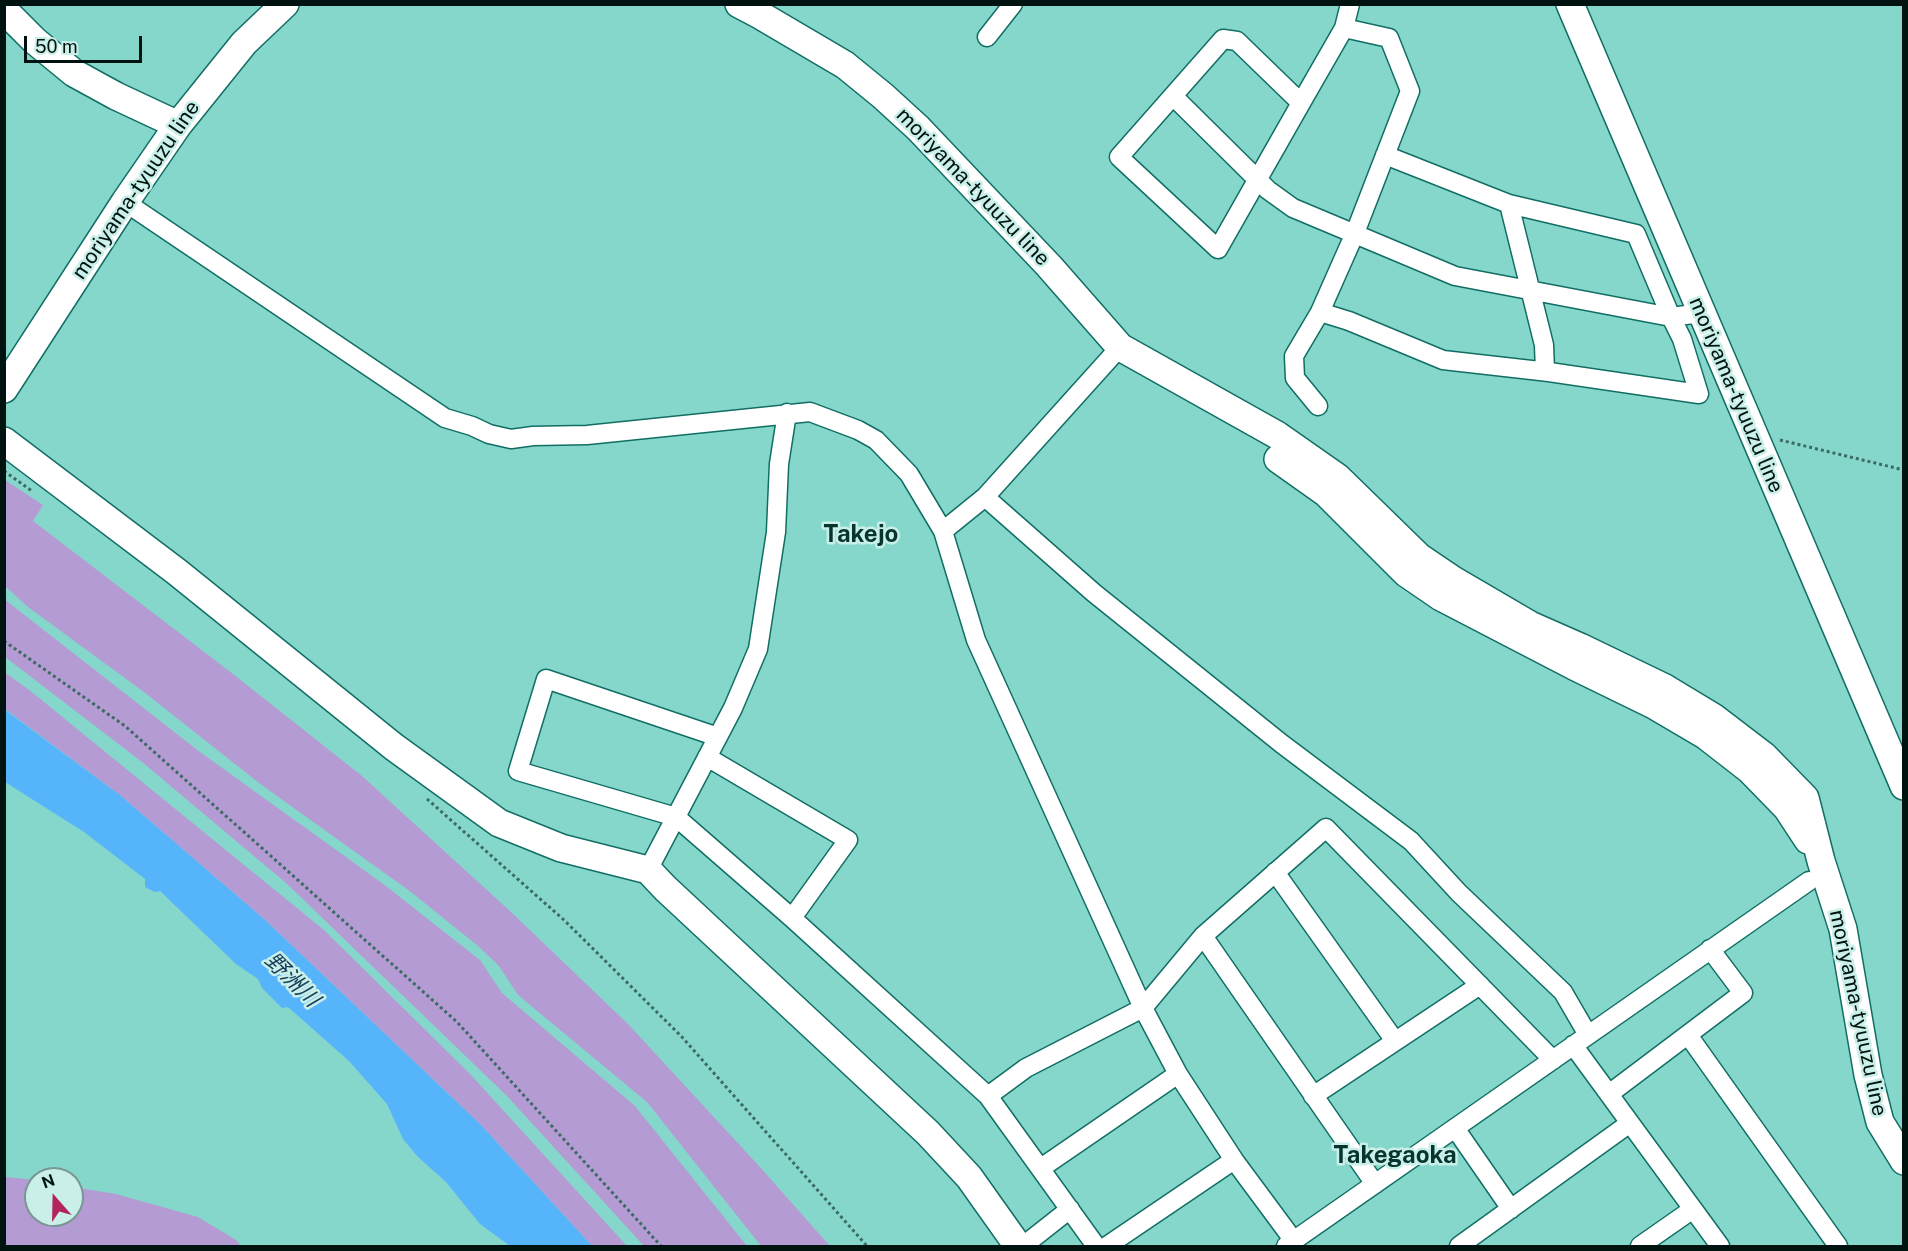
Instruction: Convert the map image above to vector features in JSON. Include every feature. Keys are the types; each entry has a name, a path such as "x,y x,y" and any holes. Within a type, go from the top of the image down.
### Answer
{"main road":[{"name":"moriyama-tyuuzu line","path":"4,389 125,201 178,125 244,43 285,4"},
{"name":"moriyama-tyuuzu line","path":"739,4 845,65 883,96 918,128 1049,266 1120,347 1277,435 1336,477 1419,556 1453,580 1530,625 1665,688 1713,717 1764,756 1805,798 1815,871 1843,928 1868,1075 1880,1122 1904,1161"},
{"name":"moriyama-tyuuzu line","path":"1570,4 1904,786"},
{"path":"4,10 35,41 74,73 178,125"},
{"path":"4,441 177,572 385,740 499,823 561,848 648,870 927,1133 969,1177 1020,1246"}],"street":[{"path":"987,37 1013,4"},
{"path":"1302,104 1237,41 1223,39 1119,157 1218,249 1302,104 1344,28 1350,4"},
{"path":"1318,406 1295,378 1294,356 1320,312 1355,233 1410,91 1389,38 1344,28"},
{"path":"1173,96 1268,190 1293,208 1455,276 1671,317 1701,312"},
{"path":"1320,312 1349,321 1443,360 1699,394 1682,339 1636,234 1509,204 1385,156"},
{"path":"125,201 445,418 489,434 511,439 533,436 587,435 810,412 858,430 876,440 909,474 943,531 976,640 1143,1008 1178,1074 1290,1244 1710,949 1815,871"},
{"path":"1509,204 1544,345 1545,372"},
{"path":"943,531 985,497 1120,347"},
{"path":"648,870 733,708 758,649 776,532 779,464 787,413"},
{"path":"985,497 1094,593 1282,744 1411,841 1459,893 1563,992 1581,1040 1609,1094 1720,1246"},
{"path":"718,737 546,679 518,771 676,817 792,918 988,1096 1096,1246"},
{"path":"707,757 848,840 792,918"},
{"path":"988,1096 1026,1068 1143,1008 1203,936 1326,828 1553,1060"},
{"path":"1275,872 1395,1041"},
{"path":"1203,936 1375,1184"},
{"path":"1609,1094 1743,993 1710,949"},
{"path":"1313,1096 1480,984"},
{"path":"1688,1035 1838,1246"},
{"path":"1041,1168 1178,1074"},
{"path":"1459,1246 1630,1123"},
{"path":"1455,1128 1511,1209"},
{"path":"1107,1246 1234,1160"},
{"path":"1020,1246 1070,1209"},
{"path":"1640,1246 1693,1209"}],"path":[{"path":"1753,434 1904,470"},
{"path":"4,471 33,491"},
{"path":"4,641 124,726 457,1022 661,1246"},
{"path":"420,793 564,920 681,1036 867,1246"}],"shaded area":[{"path":"5,480 43,505 33,521 362,776 511,912 628,1024 830,1246 761,1246 647,1102 518,995 499,966 478,946 411,892 259,783 144,692 28,607 5,586"},
{"path":"4,599 200,752 382,883 480,960 502,993 635,1106 747,1246 644,1246 507,1096 286,883 142,762 5,657"},
{"path":"4,672 28,689 324,930 471,1075 627,1246 592,1246 480,1124 265,920 121,796 5,709"},
{"path":"5,1177 24,1179 24,1227 84,1227 84,1189 116,1194 198,1217 236,1240 241,1246 5,1246"}],"water":[{"name":"野洲川","path":"4,709 121,796 265,920 480,1124 592,1246 510,1246 480,1224 446,1182 417,1156 403,1139 387,1104 349,1061 288,1007 282,1008 262,988 258,979 236,964 160,891 155,892 145,887 145,879 84,832 5,782"}],"district":[{"name":"Takejo","path":"861,535"},
{"name":"Takegaoka","path":"1395,1156"}]}
